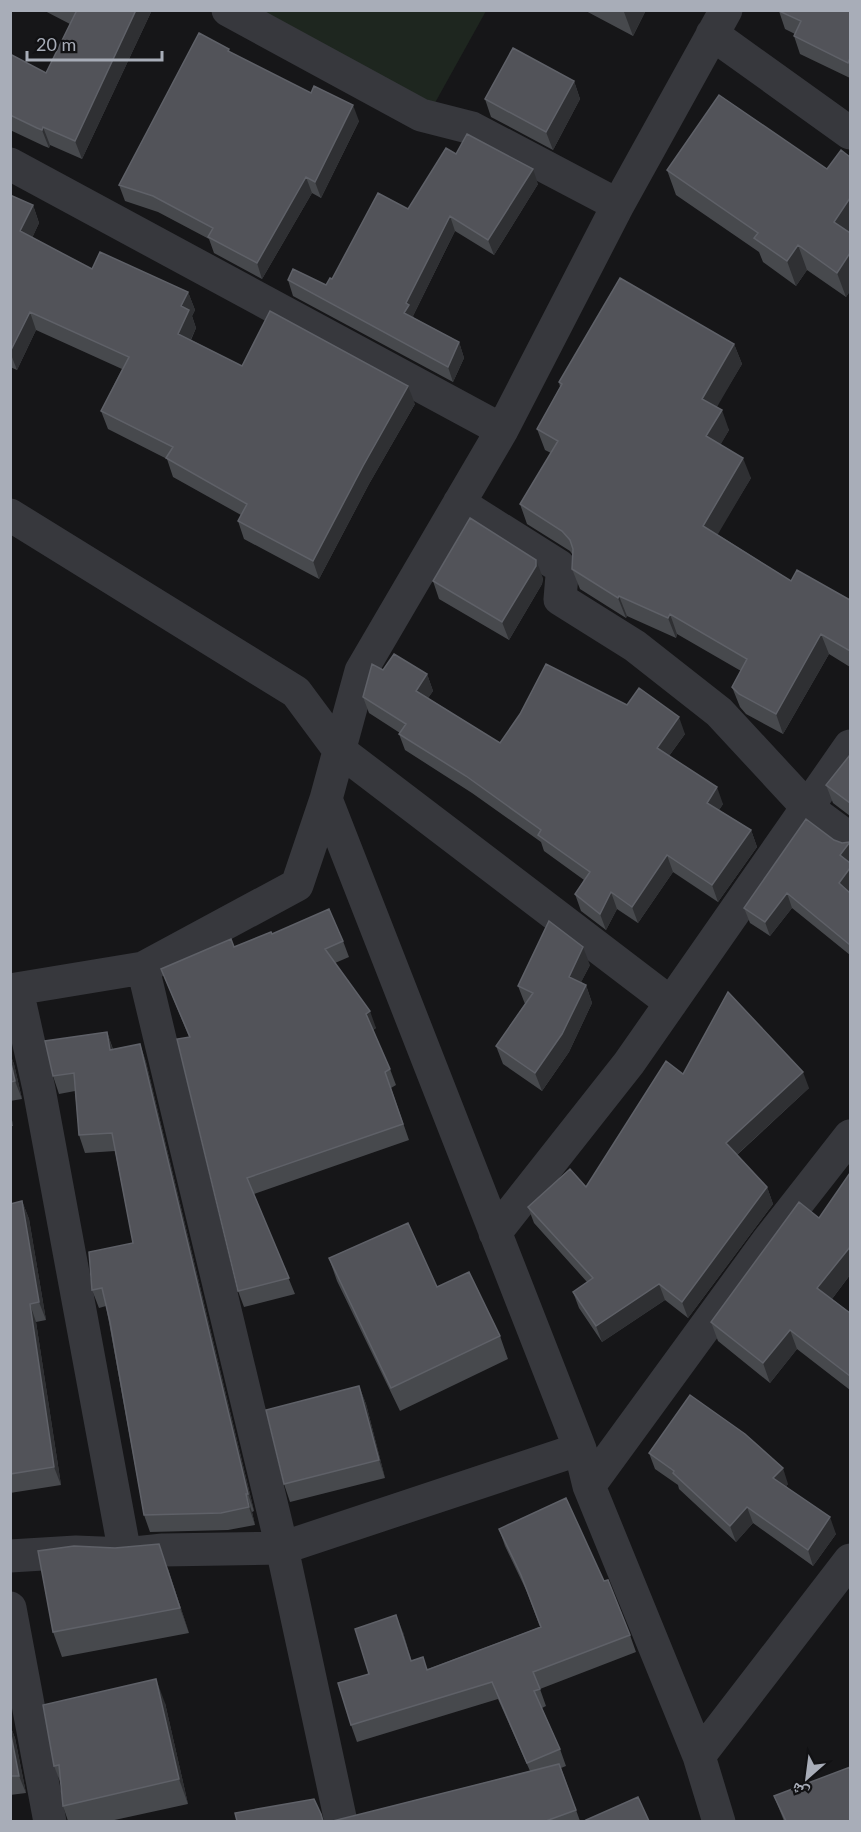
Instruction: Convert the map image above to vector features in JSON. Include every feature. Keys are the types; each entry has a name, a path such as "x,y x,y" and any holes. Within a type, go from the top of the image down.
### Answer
{"street":[{"path":"228,10 422,115 472,128 618,205"},
{"path":"125,1554 39,1089 14,990 143,968 297,885 326,800 361,671 502,430 618,205 719,22 850,133"},
{"path":"10,164 502,430"},
{"path":"459,504 559,566 562,575 560,599 635,646 719,712 807,808 850,839"},
{"path":"10,515 296,692 339,750 671,1003"},
{"path":"495,1233 629,1064 850,746"},
{"path":"326,800 580,1449 589,1486 699,1756 719,1821"},
{"path":"143,968 282,1548 341,1821"},
{"path":"589,1486 767,1242 850,1136"},
{"path":"10,1556 76,1552 125,1554 163,1550 282,1548 580,1449"},
{"path":"699,1756 850,1560"},
{"path":"10,1608 50,1821"}],"shaded area":[{"path":"252,11 486,11 431,110"}],"building":[{"path":"74,10 136,10 75,141 43,127 42,130 10,115 10,54 46,73 76,12"},
{"path":"779,10 850,10 850,58 848,63 794,36 801,21"},
{"path":"199,33 229,49 228,51 311,93 314,86 353,105 315,182 306,177 257,263 208,237 213,228 153,196 119,185"},
{"path":"513,48 574,81 546,132 485,99"},
{"path":"719,95 827,169 841,150 850,157 850,198 834,222 850,233 850,253 837,273 798,245 787,261 754,238 758,233 667,170"},
{"path":"467,134 533,169 488,240 450,216 406,303 409,305 404,313 459,342 448,367 288,280 293,269 326,285 330,278 332,279 378,193 408,209 446,148 456,154"},
{"path":"10,195 33,205 20,231 92,269 100,252 188,292 181,306 189,310 178,334 242,366 270,311 408,386 313,561 238,521 247,504 166,458 173,447 101,411 129,357 30,312 10,352"},
{"path":"620,278 734,344 702,399 722,410 706,436 743,458 703,526 791,581 797,570 850,600 850,651 821,634 776,714 739,694 732,687 747,659 670,614 668,618 619,596 618,598 572,569 573,549 570,540 562,531 520,504 558,441 537,429 562,384 559,382"},
{"path":"470,518 536,560 536,566 502,622 433,581"},
{"path":"394,654 427,674 416,691 500,743 520,714 546,664 627,705 639,688 679,717 657,748 717,787 707,803 751,830 712,885 667,855 632,907 611,892 600,914 575,894 590,872 538,835 541,830 466,776 399,734 406,724 363,697 372,664 383,670"},
{"path":"850,755 850,803 826,785"},
{"path":"806,819 834,840 842,843 850,842 840,855 850,863 850,868 839,883 850,893 850,945 787,893 765,922 744,908"},
{"path":"329,909 343,941 325,949 370,1011 366,1014 390,1069 385,1072 403,1124 247,1178 289,1278 238,1291 177,1039 190,1037 161,969 231,939 234,947 271,932 272,934"},
{"path":"549,921 583,947 569,977 586,985 562,1034 535,1073 496,1046 533,993 518,986"},
{"path":"728,992 803,1072 726,1143 767,1187 682,1302 659,1284 596,1326 573,1292 593,1278 528,1207 570,1169 586,1187 666,1061 683,1074"},
{"path":"107,1032 110,1050 140,1044 248,1494 246,1494 249,1507 221,1513 144,1515 110,1322 102,1288 92,1290 89,1252 133,1243 112,1133 79,1135 74,1073 53,1076 45,1041"},
{"path":"10,1059 15,1081 10,1082"},
{"path":"850,1173 850,1247 817,1288 850,1313 850,1376 790,1330 763,1363 711,1322 799,1202 819,1218"},
{"path":"22,1201 39,1302 30,1304 54,1467 10,1474 10,1204"},
{"path":"408,1223 437,1287 469,1272 500,1336 391,1388 329,1258"},
{"path":"359,1386 379,1460 284,1484 266,1410"},
{"path":"690,1395 745,1434 783,1468 773,1478 830,1517 808,1550 747,1507 730,1526 673,1473 674,1471 649,1453"},
{"path":"566,1498 604,1581 608,1580 630,1635 533,1672 540,1689 534,1691 560,1749 527,1763 492,1682 351,1725 338,1683 369,1674 355,1629 396,1615 411,1661 423,1657 427,1670 541,1627 521,1575 499,1529"},
{"path":"159,1544 180,1608 53,1632 38,1551 74,1546 115,1548"},
{"path":"156,1679 179,1779 63,1806 59,1765 54,1766 43,1705"},
{"path":"10,1730 19,1776 10,1776"},
{"path":"559,1764 576,1810 546,1821 333,1821"},
{"path":"850,1767 850,1821 786,1821 774,1796"},
{"path":"638,1797 649,1821 586,1820"},
{"path":"314,1799 323,1821 237,1821 235,1813"}]}
